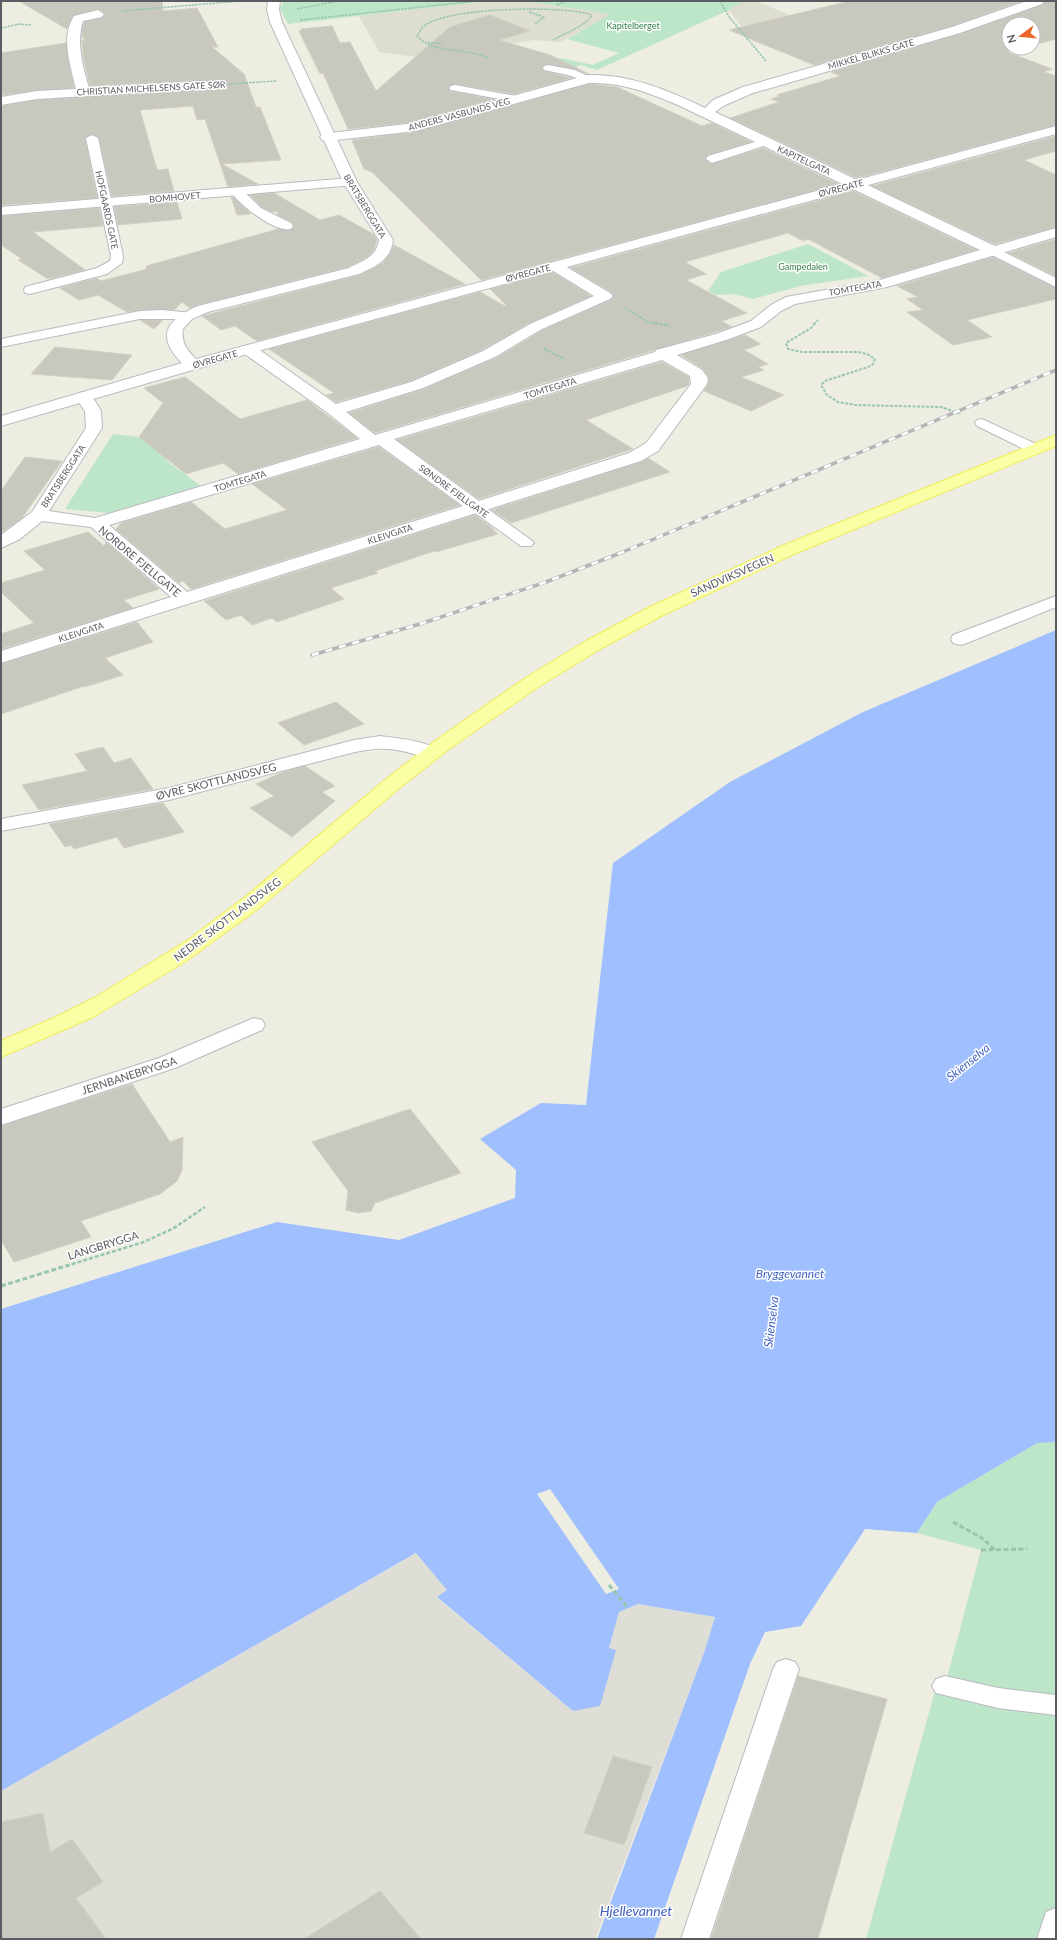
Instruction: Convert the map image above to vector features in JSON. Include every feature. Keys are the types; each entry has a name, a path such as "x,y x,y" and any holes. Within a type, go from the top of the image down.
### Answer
{"main road":[{"name":"SANDVIKSVEGEN","path":"430,753 482,716 563,663 667,606 755,564 1056,440"},
{"name":"NEDRE SKOTTLANDSVEG","path":"1,1050 83,1013 186,952 276,884 389,786 430,753"}],"street":[{"name":"BRATSBERGGATA","path":"187,316 216,305 354,271 381,255 385,250 386,240 350,182 301,79 283,22 273,10 274,1"},
{"name":"MIKKEL BLIKKS GATE","path":"707,113 718,103 730,97 779,80 956,30 1038,1"},
{"path":"83,92 73,43 75,26 78,19 98,14"},
{"name":"ANDERS VASBUNDS VEG","path":"328,137 416,127 588,79"},
{"name":"KAPITELGATA","path":"588,79 614,79 626,81 656,91 707,113 765,142 857,184 994,251"},
{"name":"CHRISTIAN MICHELSENS GATE SØR","path":"1,101 37,94 205,85"},
{"name":"ØVREGATE","path":"1,421 248,349 1056,130"},
{"name":"BOMHOVET","path":"1,212 350,182"},
{"name":"TOMTEGATA","path":"38,515 96,524 745,329 756,324 782,304 800,298 882,284 1056,232"},
{"path":"555,266 605,296"},
{"path":"334,410 417,385 489,354 535,327 605,296"},
{"path":"187,316 175,328 174,343 178,350 194,365"},
{"name":"SØNDRE FJELLGATE","path":"248,349 476,507"},
{"name":"KLEIVGATA","path":"1,657 635,457 652,447 699,384 700,378 696,373 662,353"},
{"name":"BRATSBERGGATA","path":"1,542 14,535 38,515 94,428 95,414 91,405 83,398"},
{"name":"NORDRE FJELLGATE","path":"96,524 184,599"},
{"path":"960,639 1056,602"},
{"name":"ØVRE SKOTTLANDSVEG","path":"1,825 169,794 354,746 380,742 404,746 430,753"},
{"name":"JERNBANEBRYGGA","path":"1,1117 167,1063 209,1046 254,1025"}],"lane":[{"path":"548,68 571,72 588,79"},
{"path":"455,88 516,99"},
{"name":"HOFGAARDS GATE","path":"30,290 102,271 116,263 117,256 104,203 92,138"},
{"path":"712,159 765,142"},
{"path":"237,192 257,211 287,226"},
{"name":"KAPITELGATA","path":"994,251 1056,283"},
{"path":"1,342 140,315 162,314 187,316"},
{"path":"982,423 1035,449"},
{"name":"SØNDRE FJELLGATE","path":"476,507 526,543"},
{"path":"695,1939 786,1669"},
{"path":"945,1686 998,1698 1056,1705"},
{"path":"1051,1939 1056,1920"}],"path":[{"path":"98,14 241,1"},
{"path":"338,1 298,9 286,14 283,22 478,1"},
{"path":"557,5 566,1"},
{"path":"720,1 724,10 732,21 765,59 779,80"},
{"path":"488,58 474,52 446,50 425,43 417,36 418,30 426,24 449,16 475,12 566,10 581,11 592,15 588,22 567,31 553,40"},
{"path":"526,11 544,17 535,24"},
{"path":"1,28 19,24 32,25"},
{"path":"425,43 441,43"},
{"name":"CHRISTIAN MICHELSENS GATE SØR","path":"205,85 301,79"},
{"path":"822,294 819,319 816,324 790,339 786,343 785,347 793,352 858,352 867,354 875,359 873,364 868,367 825,381 821,385 824,394 840,402 854,405 949,408 982,423"},
{"path":"605,296 648,322 670,326"},
{"path":"519,337 594,374"},
{"name":"LANGBRYGGA","path":"1,1286 144,1242 174,1228 205,1207"},
{"path":"953,1522 982,1538 994,1550"},
{"path":"981,1550 1027,1548"},
{"path":"609,1585 628,1608"}],"shaded area":[{"path":"489,1 525,1 612,14 560,42 534,40 503,45 474,65 379,52 359,16"},
{"path":"743,1 757,1 807,23 800,59 752,41 729,10"},
{"path":"417,1553 448,1590 437,1598 573,1711 615,1650 609,1648 619,1612 638,1604 715,1617 705,1650 595,1939 1,1939 1,1791"}],"green space":[{"path":"284,1 489,1 288,24 280,8"},
{"name":"Kapitelberget","path":"525,1 743,1 729,10 597,70 581,65 573,68 555,59 561,58 593,65 619,53 567,39 611,14"},
{"name":"Gampedalen","path":"808,244 868,276 800,286 753,299 733,294 716,295 708,291 721,272"},
{"path":"113,434 165,440 167,461 201,486 109,513 65,509"},
{"path":"1056,1442 1056,1939 866,1939 935,1691 943,1693 981,1550 917,1533 937,1502 1037,1443"}],"water":[{"name":"Bryggevannet","path":"1056,630 1056,1442 1037,1443 937,1502 917,1533 865,1529 801,1626 765,1632 750,1664 654,1939 597,1939 705,1650 715,1617 638,1604 619,1612 609,1648 616,1650 600,1706 573,1711 437,1597 447,1590 416,1553 1,1791 1,1309 277,1222 399,1240 515,1198 516,1170 480,1139 541,1103 586,1105 613,863 730,782 863,712"}],"pier":[{"path":"550,1489 619,1589 606,1594 537,1494"}],"building":[{"path":"19,1 162,1 163,11 197,8 218,47 212,47 244,74 256,107 260,107 281,160 222,164 258,184 228,187 205,119 197,120 193,106 140,110 157,170 168,169 174,191 112,196 99,138 91,134 85,138 97,198 1,205 1,106 37,100 205,90 212,85 205,80 90,86 83,55 82,40 86,40 82,37 82,30 84,22 102,18 105,13 98,9 74,15 67,29"},
{"path":"850,1 1022,1 952,26 814,65 729,30"},
{"path":"1045,1 1056,1 1056,39 1041,43 1041,16 1011,16 1042,5"},
{"path":"490,15 530,31 499,40 550,55 589,74 575,69 548,64 544,65 542,69 544,71 572,78 514,94 455,84 448,87 450,91 494,99 415,122 348,129 323,73 320,74 299,31 301,29 332,26 340,43 350,42 376,91 450,27"},
{"path":"1001,20 1001,56 1018,56 1052,69 1044,72 1056,76 1056,125 857,178 730,118 779,102 771,99 780,96 777,95 840,76 831,72 960,34"},
{"path":"66,43 74,88 37,90 1,95 1,53"},
{"path":"589,84 617,87 702,126 712,123 751,142 708,155 705,159 711,164 763,148 838,184 481,280 372,172 364,169 352,140 416,132"},
{"path":"1056,136 1056,151 1024,160 1056,175 1056,227 995,244 872,186"},
{"path":"853,191 976,250 882,278 808,239 803,241 788,233 685,262 706,274 686,280 747,313 722,321 732,327 375,433 349,413 424,389 496,358 541,331 611,300 614,297 611,292 570,268"},
{"path":"274,193 320,220 339,215 373,234 377,240 374,250 367,257 348,267 190,308 182,302 174,310 140,310 127,312 98,295 79,300 60,288 97,278 101,281 147,269 146,266 278,229 291,230 294,227 292,222 278,215 277,211 272,212 262,207 250,195"},
{"path":"231,197 233,197 251,214 237,215"},
{"path":"177,202 182,219 118,225 114,207"},
{"path":"99,208 103,226 33,232 85,270 48,279 18,260 22,259 1,245 1,216"},
{"path":"1056,239 1056,276 1009,253"},
{"path":"394,245 465,284 257,341 235,326 221,330 202,316 360,275 383,263"},
{"path":"993,257 1056,288 1056,299 967,320 992,337 953,345 907,312 923,310 907,299 918,297 897,286"},
{"path":"553,272 591,296 529,323 482,350 410,381 336,402 326,395 334,393 269,349 480,292 505,306 506,305 490,289"},
{"path":"140,320 163,320 154,329"},
{"path":"745,335 761,344 744,350 768,364 758,367 764,370 741,377 784,395 751,411 704,391 708,384 709,377 703,369 681,355"},
{"path":"55,347 132,355 112,380 31,374"},
{"path":"662,362 689,377 689,384 687,386 586,420 633,449 479,499 397,440"},
{"path":"185,377 240,419 307,400 357,438 238,474 223,463 186,474 139,437 163,403 144,388"},
{"path":"379,447 460,505 191,589 183,581 179,583 116,529 121,523 191,502 225,529 287,510 252,484"},
{"path":"25,457 62,461 22,518 1,533 1,491"},
{"path":"648,458 670,472 511,523 492,510 641,462"},
{"path":"475,515 494,529 492,529 498,534 436,552 434,551 375,571 378,573 331,588 344,599 277,622 272,618 252,625 241,615 226,620 204,601"},
{"path":"88,532 104,546 106,542 159,589 124,600 133,608 1,649 1,634 34,623 1,592 1,583 45,570 24,551"},
{"path":"137,622 153,642 105,658 123,675 85,687 84,686 1,714 1,664"},
{"path":"336,702 364,724 304,745 278,723"},
{"path":"103,747 114,763 131,758 153,789 39,810 22,785 87,771 75,754"},
{"path":"305,766 335,786 322,792 335,801 292,837 250,808 274,796 256,784 283,772"},
{"path":"163,803 184,832 124,848 117,837 74,849 71,845 65,847 49,824"},
{"path":"132,1084 170,1142 183,1137 182,1170 177,1181 160,1194 81,1221 91,1237 14,1262 1,1240 1,1126"},
{"path":"410,1109 461,1173 375,1203 371,1211 359,1213 346,1210 348,1191 312,1142"},
{"path":"798,1676 887,1699 818,1939 711,1939"},
{"path":"613,1756 652,1767 624,1845 584,1833"},
{"path":"43,1813 50,1852 72,1839 103,1882 76,1898 106,1939 1,1939 1,1822"},
{"path":"380,1891 421,1939 304,1939"}],"railway":[{"path":"312,655 420,624 546,582 623,552 1056,370"}],"water label":[{"name":"Skienselva","path":"968,1062"},
{"name":"Skienselva","path":"771,1322"},
{"name":"Hjellevannet","path":"636,1910"}]}
